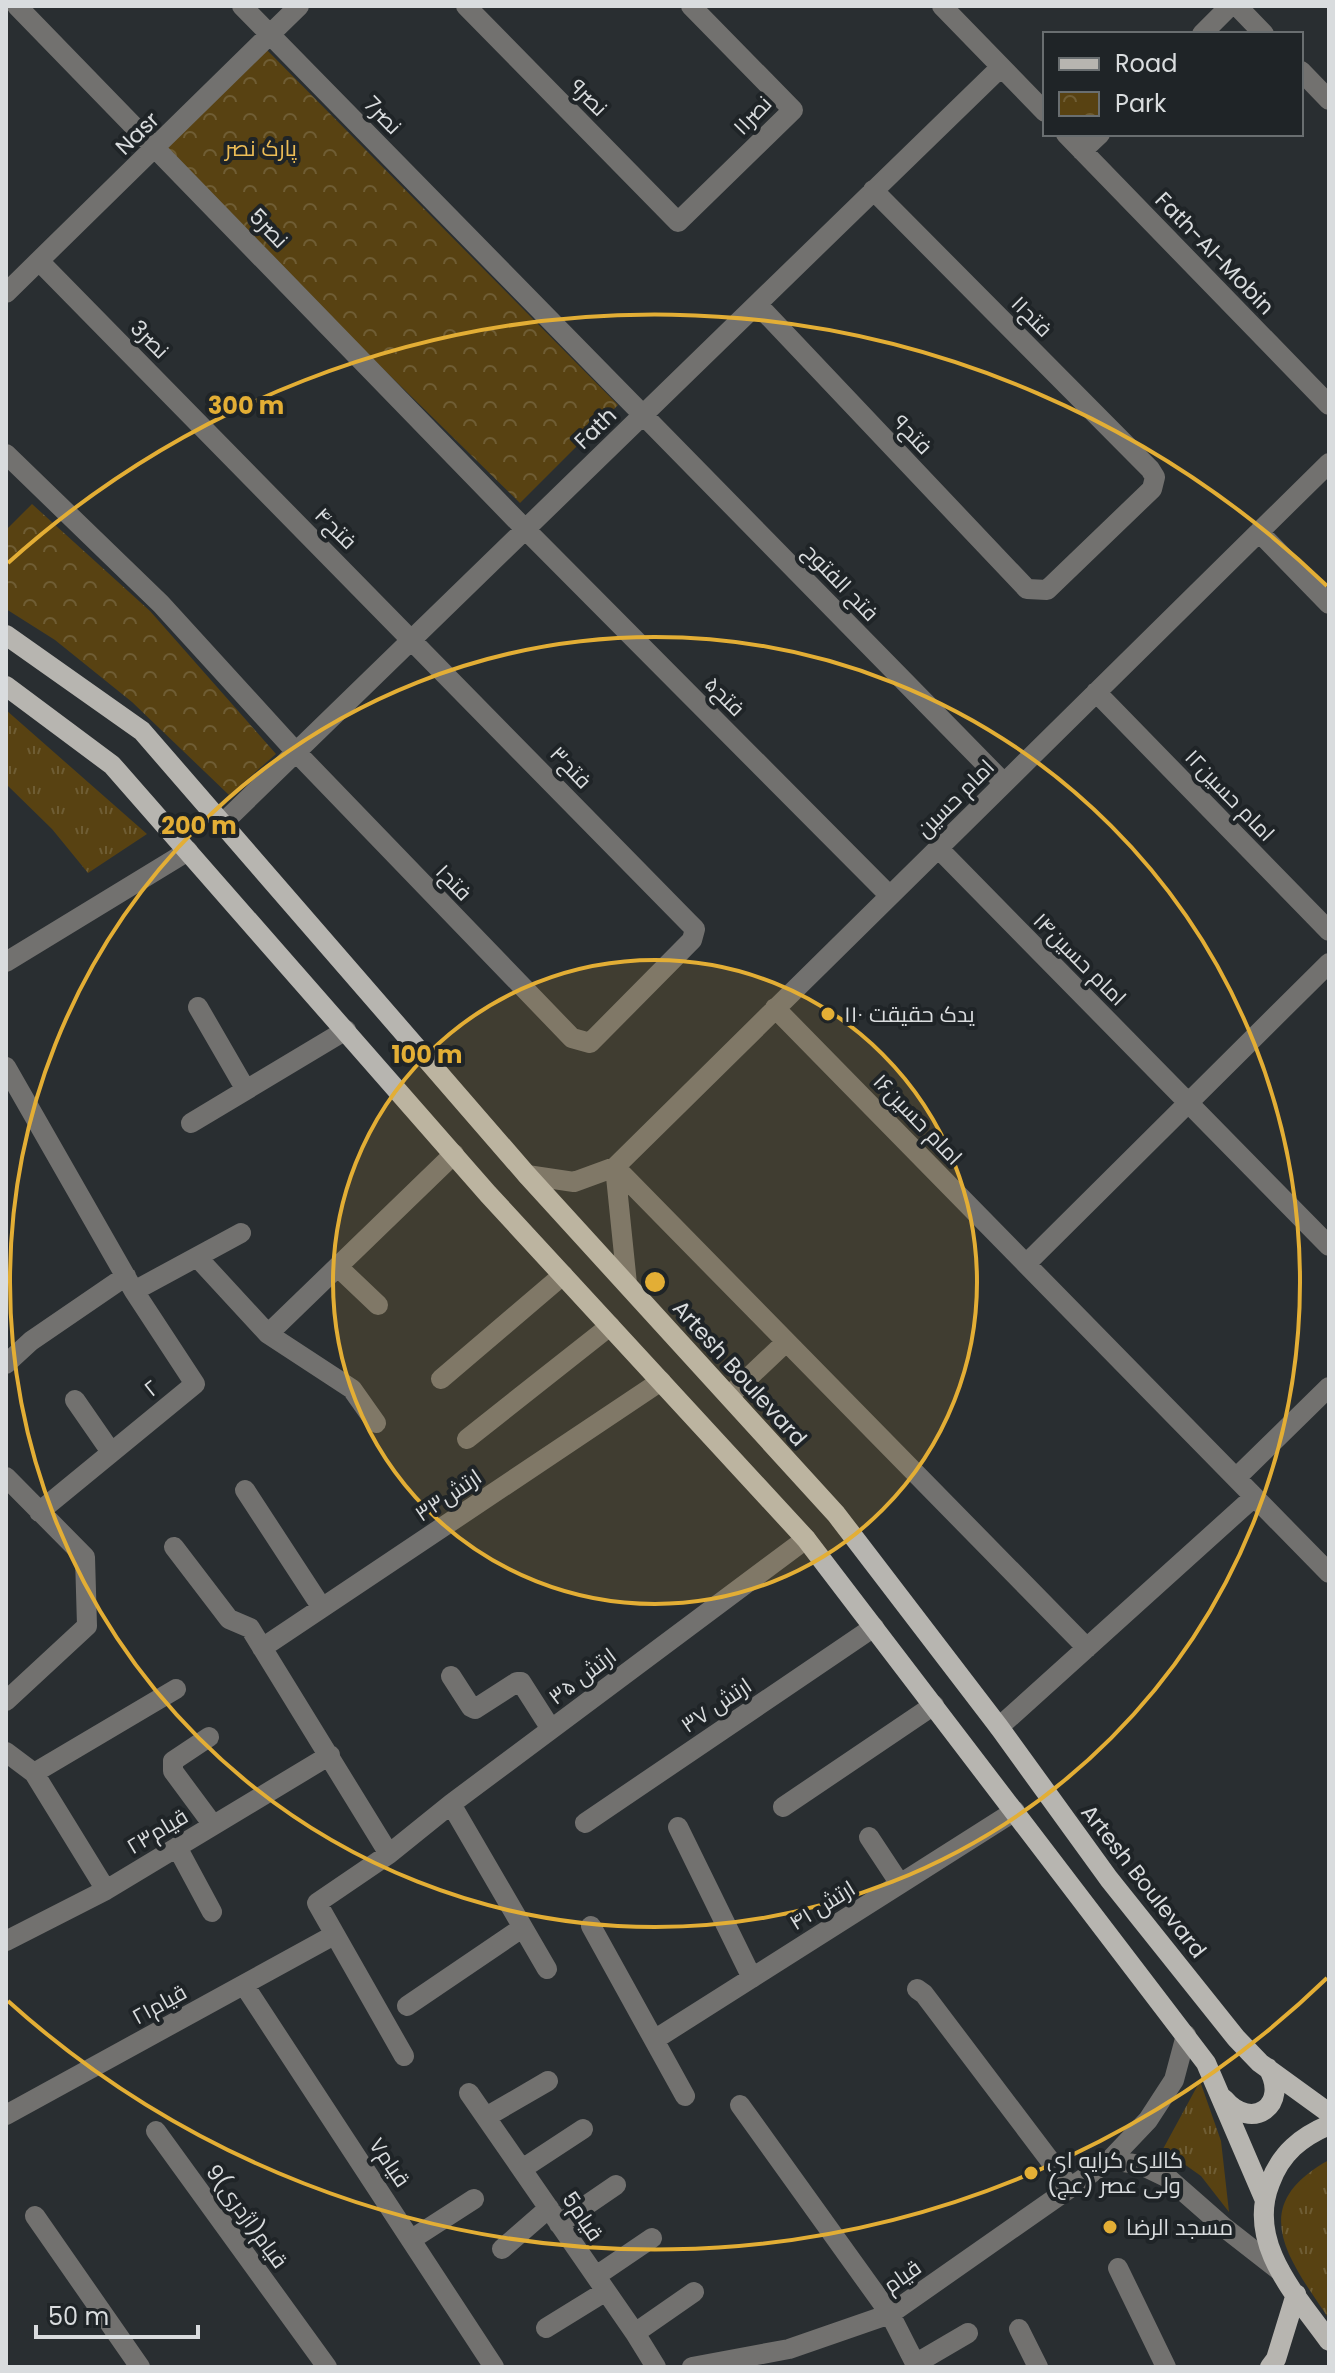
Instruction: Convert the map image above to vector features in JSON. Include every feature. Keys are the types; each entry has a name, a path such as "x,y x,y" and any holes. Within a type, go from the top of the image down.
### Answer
{"main road":[{"name":"Artesh Boulevard","path":"6,635 142,731 527,1175 836,1514 999,1727 1109,1879 1236,2038 1260,2063 1329,2113"},
{"path":"6,686 112,765 454,1154 806,1539 1206,2063 1264,2198"},
{"path":"1219,2093 1234,2111 1245,2115 1257,2114 1268,2108 1274,2097 1276,2081 1268,2068"},
{"path":"1329,2125 1304,2136 1277,2164 1264,2198 1264,2235 1280,2271 1329,2341"},
{"path":"1270,2367 1276,2359 1296,2294"}],"street":[{"name":"5نصر","path":"17,6 525,529"},
{"name":"7نصر","path":"242,6 643,414"},
{"name":"Nasr","path":"6,293 299,6"},
{"name":"۹نصر","path":"466,6 678,222"},
{"name":"۱۱نصر","path":"678,222 793,110 691,6"},
{"path":"942,6 1043,110"},
{"path":"1204,32 1230,6"},
{"path":"1237,6 1262,32"},
{"name":"Fath","path":"222,824 1001,67"},
{"path":"1303,73 1329,100"},
{"name":"Fath-Al-Mobin","path":"1068,136 1329,405"},
{"path":"1082,151 1098,136"},
{"name":"۱۱فتح","path":"873,190 1155,477 1152,489 1047,590 1038,591"},
{"name":"3نصر","path":"39,261 226,450"},
{"name":"۹فتح","path":"757,304 1027,589 1038,591"},
{"name":"فتح الفتوح","path":"643,414 1004,783"},
{"name":"فتح۴","path":"226,450 412,639"},
{"name":"۱فتح","path":"6,454 161,604 296,752 572,1038 580,1041"},
{"name":"امام حسین","path":"615,1167 1329,463"},
{"name":"۵فتح","path":"525,529 890,896"},
{"path":"1259,532 1329,604"},
{"name":"۳فتح","path":"412,639 695,929 692,940 590,1043 580,1041"},
{"name":"امام حسین۱۲","path":"1096,692 1329,931"},
{"name":"امام حسین۱۴","path":"938,848 1329,1246"},
{"path":"11,951 188,851"},
{"path":"1026,1264 1329,963"},
{"path":"198,1007 246,1090"},
{"name":"امام حسین۱۶","path":"775,1008 1329,1573"},
{"path":"191,1123 346,1030"},
{"path":"6,1067 130,1284"},
{"path":"268,1334 454,1154"},
{"path":"527,1175 574,1182 615,1167"},
{"path":"615,1167 627,1284"},
{"path":"615,1167 1087,1648"},
{"path":"6,1364 31,1341 130,1284 197,1257 241,1233"},
{"path":"197,1257 268,1334 352,1389 376,1423"},
{"path":"338,1267 378,1305"},
{"path":"441,1379 563,1275"},
{"name":"۲","path":"39,1512 195,1384 130,1284"},
{"path":"467,1439 610,1326"},
{"path":"729,1396 786,1342"},
{"name":"ارتش۳۳","path":"262,1648 661,1381"},
{"path":"1236,1478 1329,1387"},
{"path":"75,1400 111,1452"},
{"path":"6,1477 85,1557 87,1626 6,1701"},
{"path":"245,1490 322,1608"},
{"path":"999,1727 1254,1497"},
{"name":"ارتش ۳۵","path":"334,1935 317,1903 389,1854 451,1804 806,1539"},
{"path":"174,1547 229,1619 250,1628 389,1854"},
{"name":"ارتش ۳۷","path":"585,1823 874,1627"},
{"path":"451,1676 475,1709 521,1682 551,1729"},
{"path":"34,1773 176,1689"},
{"path":"783,1807 934,1705"},
{"path":"209,1737 173,1761 173,1771 213,1825"},
{"path":"6,1752 34,1773 106,1890"},
{"name":"قیام۲۳","path":"6,1941 106,1890 330,1755"},
{"path":"451,1804 547,1969"},
{"name":"ارتش ۴۱","path":"654,2040 1015,1811"},
{"path":"678,1827 752,1978"},
{"path":"869,1837 900,1884"},
{"path":"177,1847 212,1912"},
{"path":"591,1926 685,2096"},
{"path":"407,2006 522,1928"},
{"path":"334,1935 404,2056"},
{"name":"قیام۲۱","path":"6,2115 334,1935"},
{"name":"قیام۷","path":"244,1985 494,2367"},
{"path":"917,1989 924,1994 1070,2187"},
{"name":"قیام","path":"692,2367 794,2358 890,2314 1110,2160 1148,2120 1174,2080 1186,2035"},
{"path":"486,2117 548,2081"},
{"name":"قیام5","path":"469,2093 656,2367"},
{"path":"740,2105 890,2314 916,2365 968,2333"},
{"path":"522,2169 583,2129"},
{"name":"قیام(اژدری)9","path":"156,2131 327,2367"},
{"path":"1110,2160 1141,2165 1168,2178 1280,2271"},
{"path":"502,2249 554,2216 616,2185"},
{"path":"412,2239 474,2199"},
{"path":"35,2216 140,2367"},
{"path":"546,2328 652,2238"},
{"path":"1118,2268 1166,2367"},
{"path":"635,2333 694,2292"},
{"path":"1019,2329 1038,2367"}],"green space":[{"name":"پارک نصر","path":"263,46 618,405 520,503 157,147"},
{"path":"32,504 150,611 276,754 229,795 132,702 55,640 6,609 6,530"},
{"path":"6,710 147,834 88,873 52,829 6,784"},
{"path":"1200,2081 1221,2141 1229,2212 1201,2176 1163,2149"},
{"path":"1329,2160 1329,2319 1289,2254 1282,2234 1282,2215 1288,2196 1303,2178"}],"place":[{"name":"یدک حقیقت ۱۱۰","path":"828,1014"},
{"name":"کالای کرایه ای ولی عصر (عج)","path":"1031,2173"},
{"name":"مسجد الرضا","path":"1110,2227"}]}
